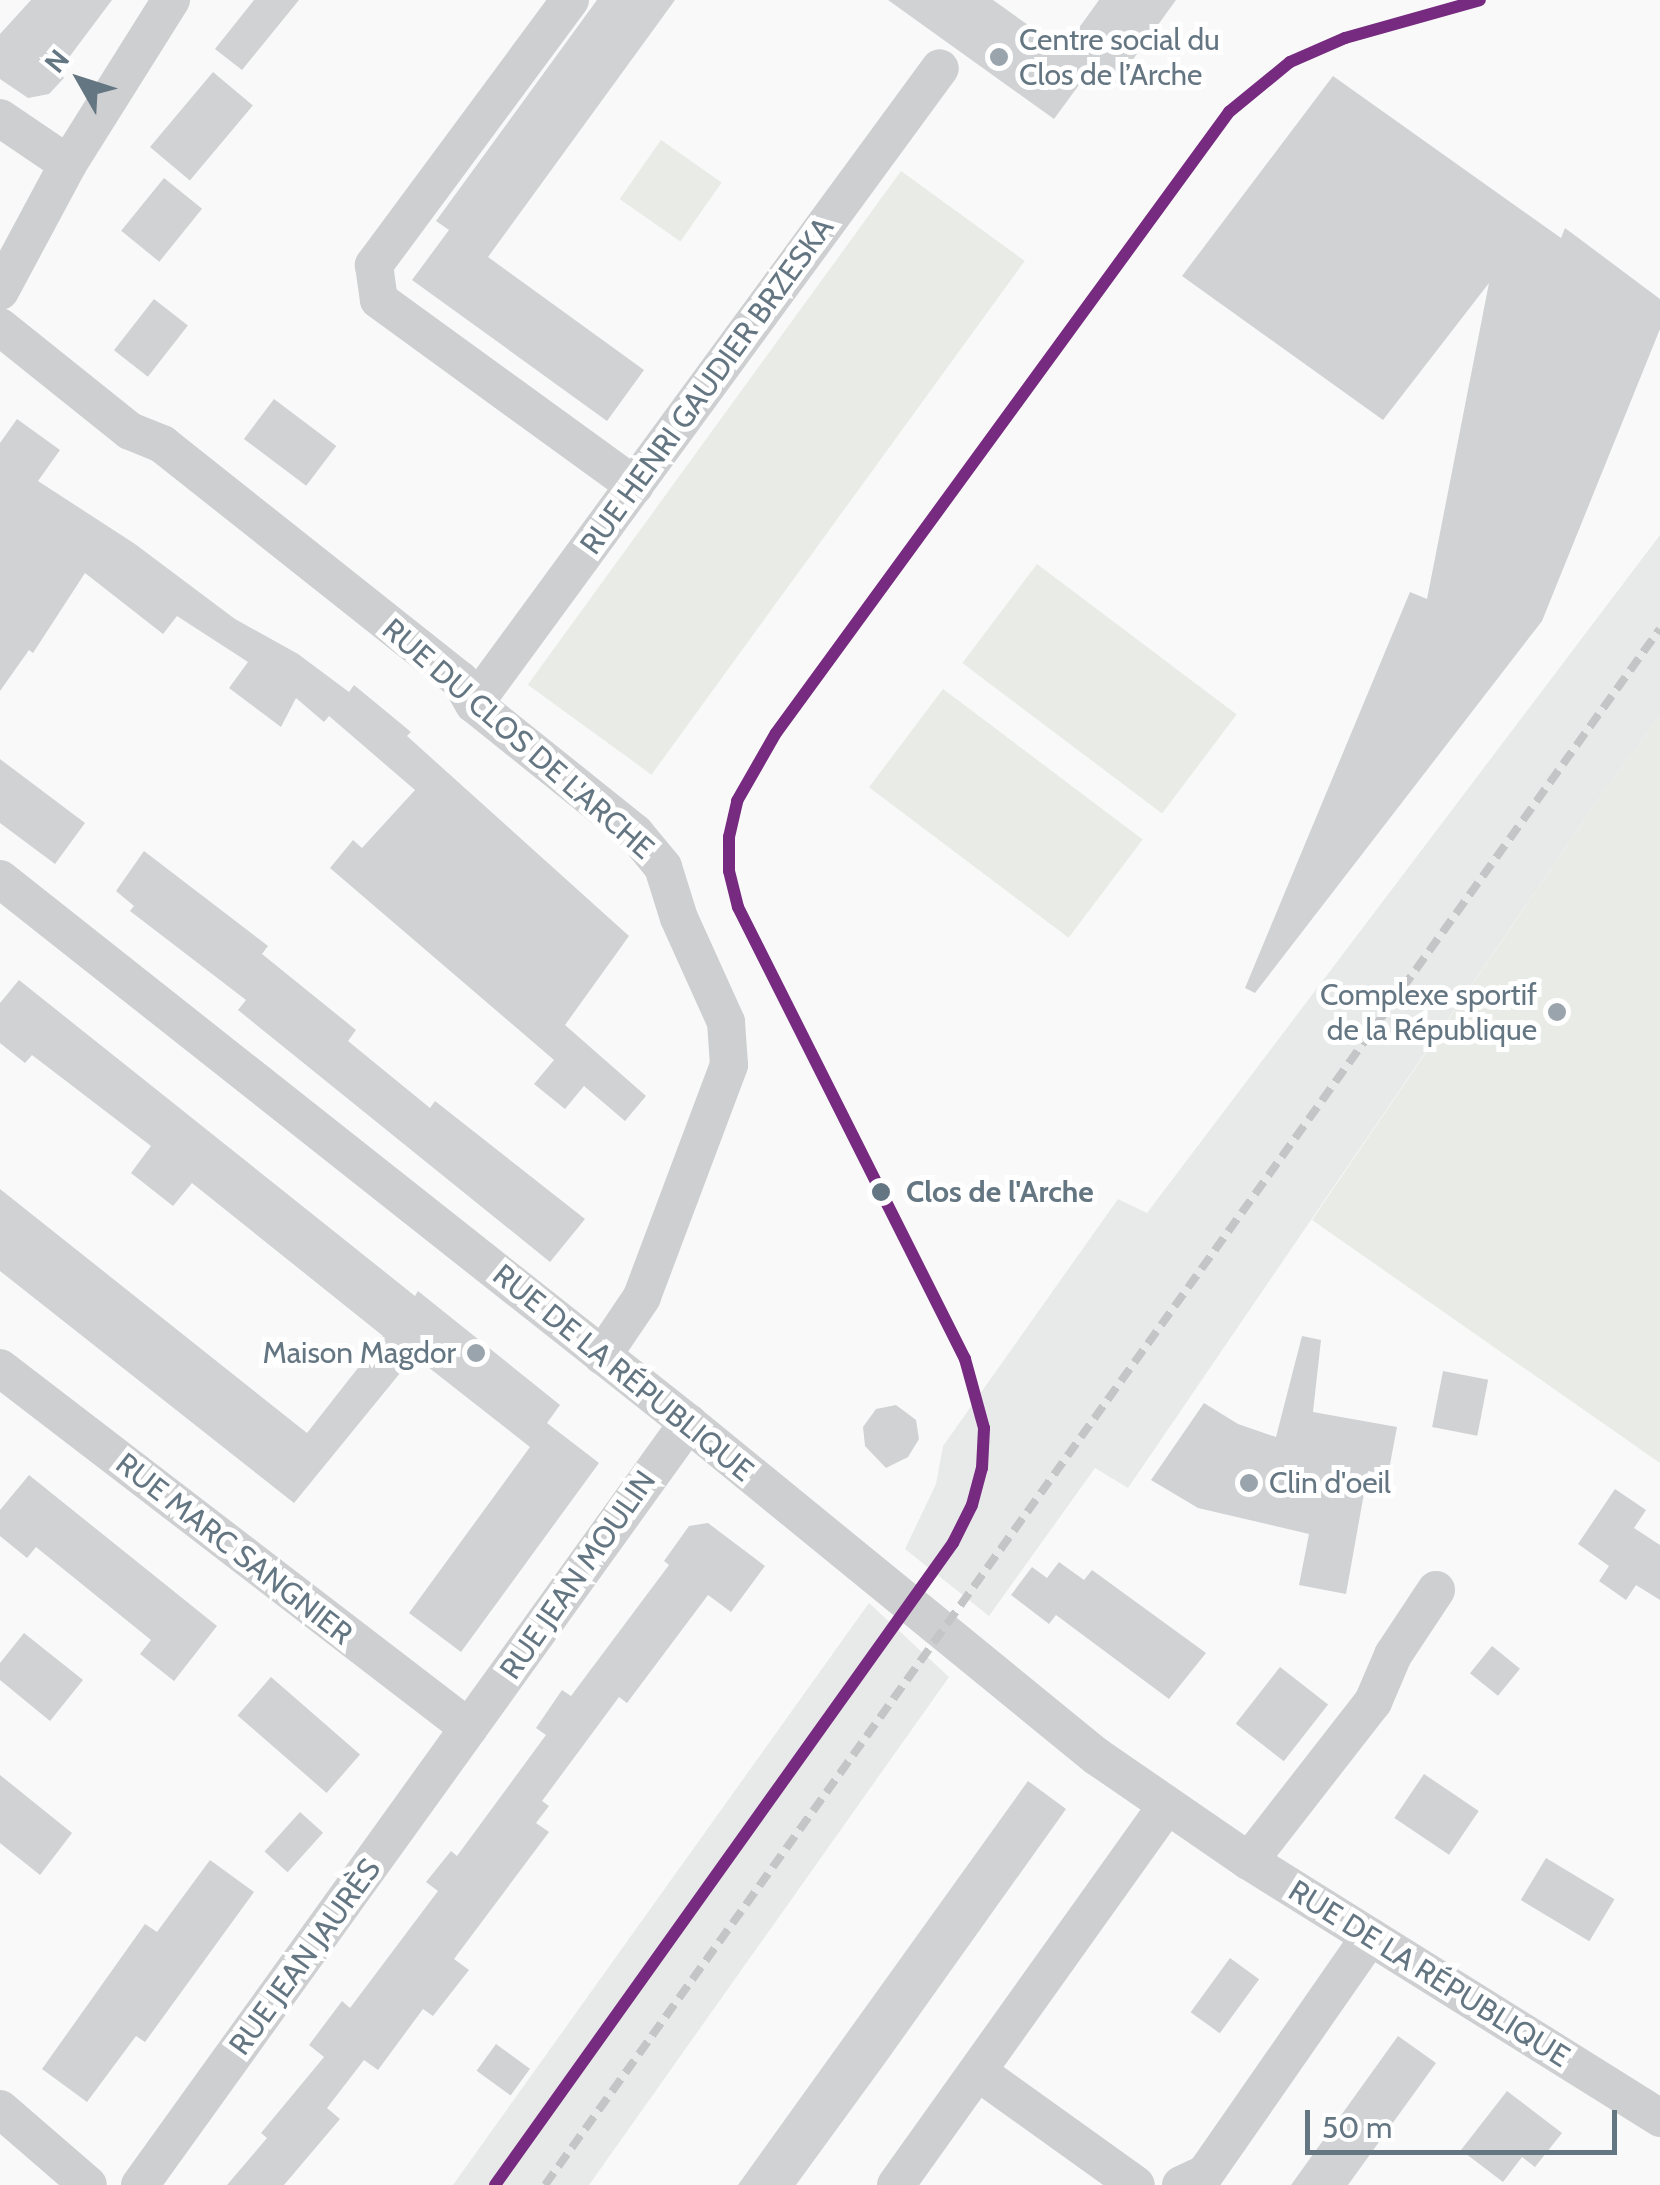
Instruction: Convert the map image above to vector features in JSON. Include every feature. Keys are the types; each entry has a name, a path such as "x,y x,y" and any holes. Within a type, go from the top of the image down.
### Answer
{"street":[{"path":"0,291 68,164 171,0"},
{"path":"570,0 374,265 379,300 635,486"},
{"name":"RUE HENRI GAUDIER BRZESKA","path":"474,704 940,68"},
{"path":"0,118 68,164"},
{"name":"RUE DU CLOS DE L'ARCHE","path":"0,327 130,432 162,444 460,680 474,704 635,834 668,878 679,918 726,1022 729,1065 642,1297 602,1356"},
{"name":"RUE DE LA RÉPUBLIQUE","path":"0,878 688,1423 1096,1756 1249,1862 1660,2118"},
{"name":"RUE MARC SANGNIER","path":"0,1368 469,1728"},
{"name":"RUE JEAN MOULIN","path":"469,1728 688,1423"},
{"path":"1249,1862 1374,1702 1393,1655 1436,1590"},
{"name":"RUE JEAN JAURÈS","path":"140,2185 469,1728"},
{"path":"896,2185 1166,1808"},
{"path":"1182,2185 1204,2174 1370,1937"},
{"path":"978,2072 1136,2185"},
{"path":"0,2108 88,2185"}],"shaded area":[{"path":"661,140 722,182 680,241 620,199"},
{"path":"901,171 1025,261 652,775 528,685"},
{"path":"1660,535 1660,716 1595,804 1128,1488 1095,1468 989,1616 905,1549 936,1484 943,1446 1118,1199 1147,1213"},
{"path":"1037,564 1237,714 1162,813 962,663"},
{"path":"943,689 1143,839 1069,938 869,787"},
{"name":"Complexe sportif de la République","path":"1660,716 1660,1463 1312,1220 1595,804"},
{"path":"869,1603 949,1677 589,2185 453,2185"}],"building":[{"path":"31,0 112,0 58,72 64,78 49,94 28,98 0,79 0,34"},
{"path":"254,0 299,0 242,70 215,49"},
{"path":"597,0 675,0 488,257 644,370 607,421 412,280 449,230 436,221"},
{"path":"888,0 993,0 1063,50 1099,0 1176,0 1113,87 1090,70 1054,119"},
{"path":"213,72 253,105 190,180 150,147"},
{"path":"1333,76 1561,238 1565,228 1660,299 1660,329 1542,621 1255,993 1245,988 1410,592 1427,599 1489,283 1383,420 1182,276"},
{"path":"164,178 202,209 159,262 121,231"},
{"path":"154,299 188,325 148,377 114,350"},
{"path":"274,399 336,446 306,486 244,439"},
{"path":"17,419 60,450 38,481 135,544 235,619 298,654 349,692 354,685 411,732 407,736 629,936 565,1025 646,1096 625,1121 584,1086 565,1109 534,1084 554,1060 330,868 353,840 362,848 415,790 329,716 324,722 296,698 281,727 229,688 248,662 177,616 163,634 85,573 33,653 29,650 0,691 0,443"},
{"path":"0,759 85,823 55,864 0,823"},
{"path":"144,851 268,946 262,954 356,1030 348,1041 430,1108 435,1101 585,1219 550,1262 238,1010 246,1000 130,911 134,906 116,891"},
{"path":"19,980 415,1296 418,1291 560,1405 547,1423 599,1463 461,1652 409,1613 530,1447 414,1356 294,1503 0,1271 0,1189 307,1433 383,1336 192,1183 173,1206 131,1173 151,1146 32,1055 25,1063 0,1043 0,1003"},
{"path":"1302,1336 1321,1340 1313,1412 1397,1427 1388,1475 1368,1471 1346,1594 1299,1585 1309,1534 1198,1508 1151,1480 1204,1403 1238,1424 1276,1437"},
{"path":"1443,1371 1488,1380 1477,1436 1432,1427"},
{"path":"896,1405 916,1420 919,1439 908,1457 886,1468 865,1446 863,1427 876,1409"},
{"path":"29,1475 217,1626 174,1681 140,1654 151,1640 36,1547 27,1558 0,1536 0,1510"},
{"path":"1615,1489 1646,1510 1634,1528 1660,1545 1660,1600 1636,1585 1626,1600 1599,1581 1609,1566 1578,1544"},
{"path":"708,1523 765,1566 731,1612 708,1595 627,1703 619,1697 542,1801 549,1806 536,1823 549,1832 454,1959 469,1970 433,2016 423,2009 378,2070 364,2060 327,2108 340,2119 284,2185 227,2185 267,2138 261,2133 324,2057 309,2045 342,2001 350,2008 438,1891 426,1882 451,1851 457,1856 546,1735 536,1728 562,1690 571,1696 669,1565 664,1561 689,1526"},
{"path":"1059,1562 1084,1580 1092,1570 1206,1653 1169,1699 1056,1615 1049,1624 1011,1595 1032,1567 1047,1578"},
{"path":"24,1633 83,1680 50,1721 0,1680 0,1663"},
{"path":"1492,1646 1520,1669 1498,1696 1470,1673"},
{"path":"1280,1667 1328,1705 1284,1761 1236,1724"},
{"path":"271,1677 360,1754 327,1793 238,1715"},
{"path":"1424,1774 1479,1811 1449,1855 1394,1818"},
{"path":"0,1775 72,1833 40,1875 0,1843"},
{"path":"1028,1781 1066,1809 885,2063 796,2185 738,2185"},
{"path":"300,1812 323,1833 288,1872 265,1851"},
{"path":"1546,1858 1615,1899 1589,1941 1521,1900"},
{"path":"210,1860 254,1892 145,2042 136,2036 87,2102 42,2069 145,1924 157,1932"},
{"path":"1230,1958 1259,1979 1220,2033 1191,2012"},
{"path":"1398,2036 1436,2063 1348,2185 1291,2185"},
{"path":"496,2044 530,2069 511,2095 477,2071"},
{"path":"1507,2091 1562,2133 1535,2167 1522,2157 1503,2182 1461,2150"}],"railway":[{"path":"545,2185 1660,629"}],"transit line":[{"path":"495,2185 953,1543 972,1505 982,1468 984,1428 965,1359 738,907 729,871 729,837 737,801 776,733 1229,112 1290,62 1345,38 1480,0"}],"place":[{"name":"Centre social du Clos de l’Arche","path":"999,57"},
{"name":"Complexe sportif de la République","path":"1557,1012"},
{"name":"Clos de l'Arche","path":"881,1192"},
{"name":"Maison Magdor","path":"476,1353"},
{"name":"Clin d'oeil","path":"1249,1483"}]}
